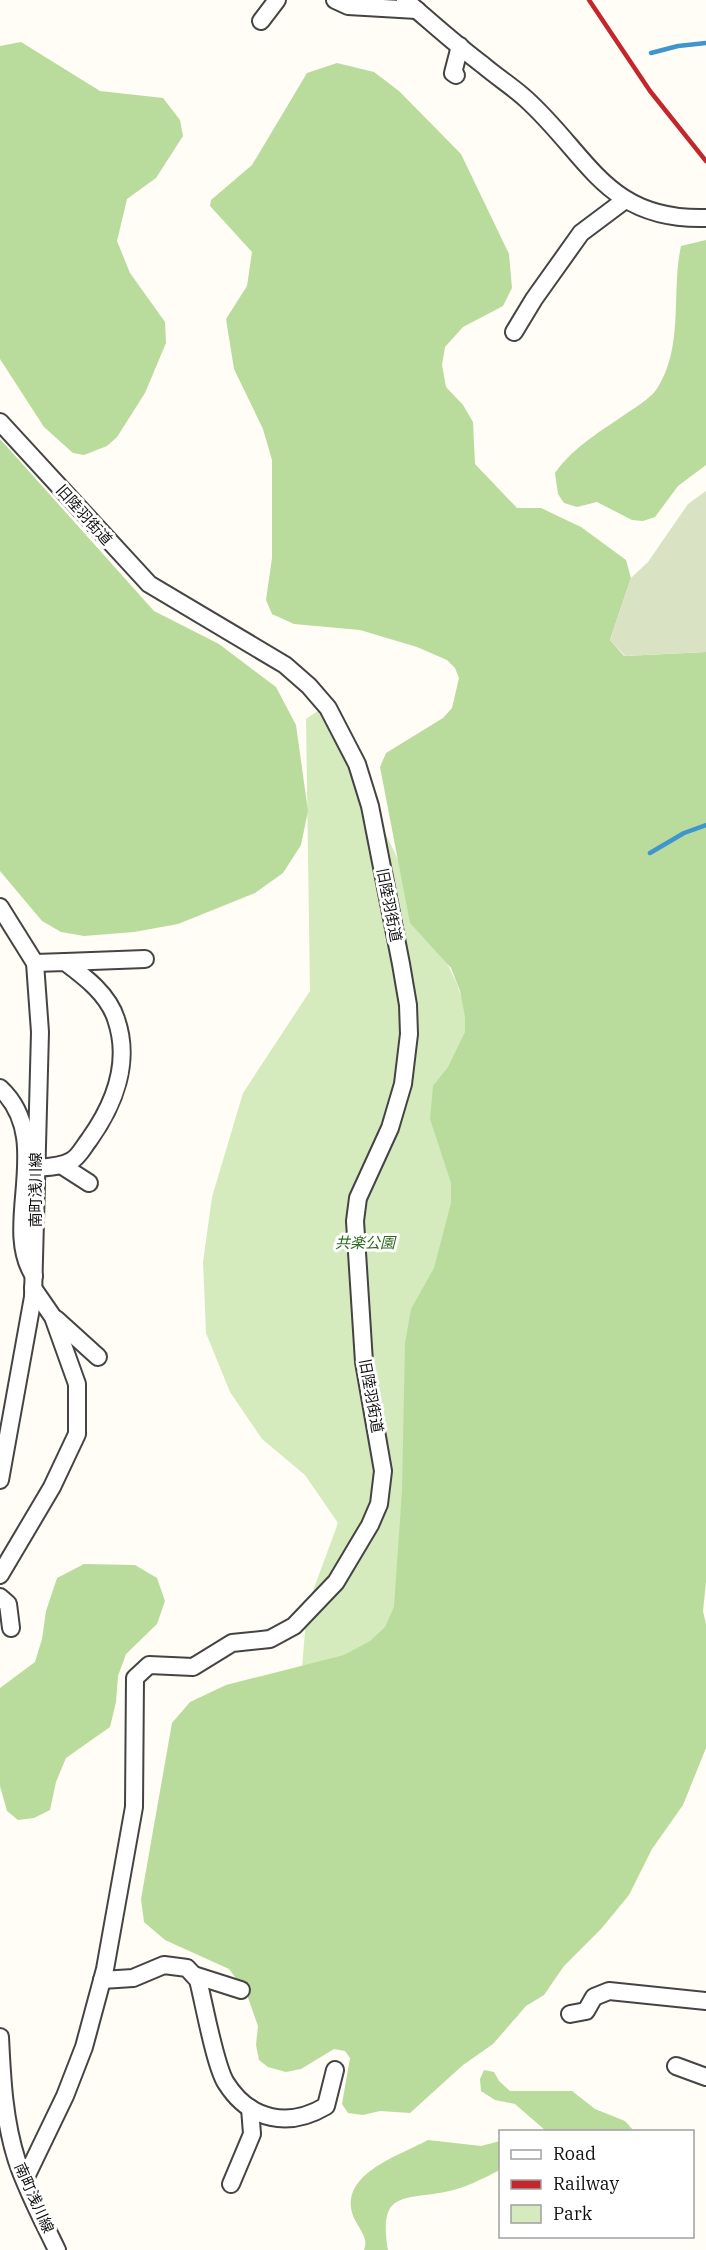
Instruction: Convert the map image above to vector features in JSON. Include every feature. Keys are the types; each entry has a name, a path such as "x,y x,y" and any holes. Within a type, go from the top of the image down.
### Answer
{"street":[{"path":"261,21 277,0"},
{"path":"334,0 348,6 411,5 529,101 601,183 625,200 670,216 706,218"},
{"path":"456,75 453,73 460,46"},
{"path":"514,332 534,299 581,233 625,200"},
{"name":"旧陸羽街道","path":"0,422 149,584 285,665 309,686 328,708 344,736 363,780 401,964 408,1005 409,1034 403,1084 390,1128 358,1198 355,1221 364,1362 383,1471 379,1504 365,1536 336,1582 313,1608 287,1630 270,1639 232,1643 193,1667 149,1665 135,1678 134,1807 102,1980 84,2047 65,2096 25,2179"},
{"name":"南町浅川線","path":"0,907 35,963 40,1032 34,1282 0,1480"},
{"path":"35,963 145,959"},
{"path":"36,1168 61,1166 74,1159 103,1119 120,1075 123,1045 116,1017 101,993 65,962"},
{"path":"0,1088 16,1112 21,1138 7,1233 21,1266 34,1282 53,1317 77,1384 77,1434 52,1487 0,1575"},
{"path":"61,1166 89,1183"},
{"path":"53,1317 98,1357"},
{"path":"0,1597 8,1604 10,1628"},
{"path":"102,1980 133,1978 164,1965 180,1966 194,1975 241,1990"},
{"path":"194,1975 198,1980 225,2082 250,2108 264,2115 290,2119 309,2116 326,2106 335,2070"},
{"path":"570,2014 586,2011 594,1997 609,1990 706,2001"},
{"name":"南町浅川線","path":"0,2037 3,2085 10,2135 25,2179 56,2250"},
{"path":"676,2066 706,2077"},
{"path":"231,2184 252,2134 250,2108"}],"green space":[{"path":"21,42 100,91 163,98 180,120 183,136 156,178 127,199 117,241 130,273 165,322 166,343 145,393 117,437 107,446 84,455 73,453 44,427 0,359 0,46"},
{"path":"337,63 374,72 399,91 461,154 509,254 512,288 503,306 463,327 445,347 442,365 446,387 463,405 473,422 475,464 517,508 541,508 581,527 626,560 631,578 610,640 624,656 706,652 706,1582 703,1611 706,1624 706,1748 683,1805 652,1849 629,1895 601,1929 564,1966 544,1995 526,2006 493,2044 463,2065 410,2113 380,2111 363,2115 348,2113 342,2104 350,2058 345,2051 334,2049 301,2069 286,2072 268,2067 259,2060 256,2045 258,2026 246,1992 229,1969 165,1940 144,1922 141,1899 172,1723 190,1702 226,1685 344,1655 370,1641 385,1627 394,1607 402,1490 405,1343 411,1309 434,1268 451,1203 451,1183 430,1119 433,1086 448,1067 465,1032 465,1017 460,991 451,968 410,923 380,767 386,753 443,718 452,708 459,678 455,668 447,660 417,647 360,630 294,624 272,614 266,600 272,558 272,460 263,429 234,369 226,319 247,286 252,252 210,206 211,200 252,165 307,73"},
{"path":"706,240 706,465 678,486 655,517 643,521 632,520 597,502 577,507 564,503 558,494 555,473 563,463 590,439 645,400 658,387 666,371 674,336 681,246"},
{"path":"0,439 154,611 219,644 276,687 296,725 308,811 301,845 283,873 255,893 178,924 134,932 84,936 61,932 42,921 0,871"},
{"path":"706,491 706,652 625,656 610,640 631,578 648,562 688,504"},
{"name":"共楽公園","path":"325,706 457,984 529,1200 466,1554 295,1753 307,1607 338,1523 305,1475 262,1439 230,1392 206,1333 203,1262 212,1197 243,1093 310,991 306,719"},
{"path":"84,1564 135,1565 157,1578 165,1601 157,1624 126,1654 118,1676 116,1702 110,1727 66,1758 56,1782 50,1810 34,1818 18,1820 7,1811 0,1786 0,1688 35,1662 42,1639 46,1611 57,1578"},
{"path":"484,2070 494,2072 499,2081 510,2091 572,2091 595,2109 625,2121 633,2130 545,2130 515,2104 495,2100 481,2091 480,2079"},
{"path":"428,2140 481,2146 499,2141 499,2170 460,2188 396,2202 390,2208 387,2218 388,2250 364,2250 365,2238 355,2220 351,2204 353,2191 361,2179 387,2160"}],"waterway":[{"path":"651,53 678,46 706,43"},
{"path":"650,853 684,833 706,825"}],"railway":[{"path":"589,0 650,91 706,161"}]}
